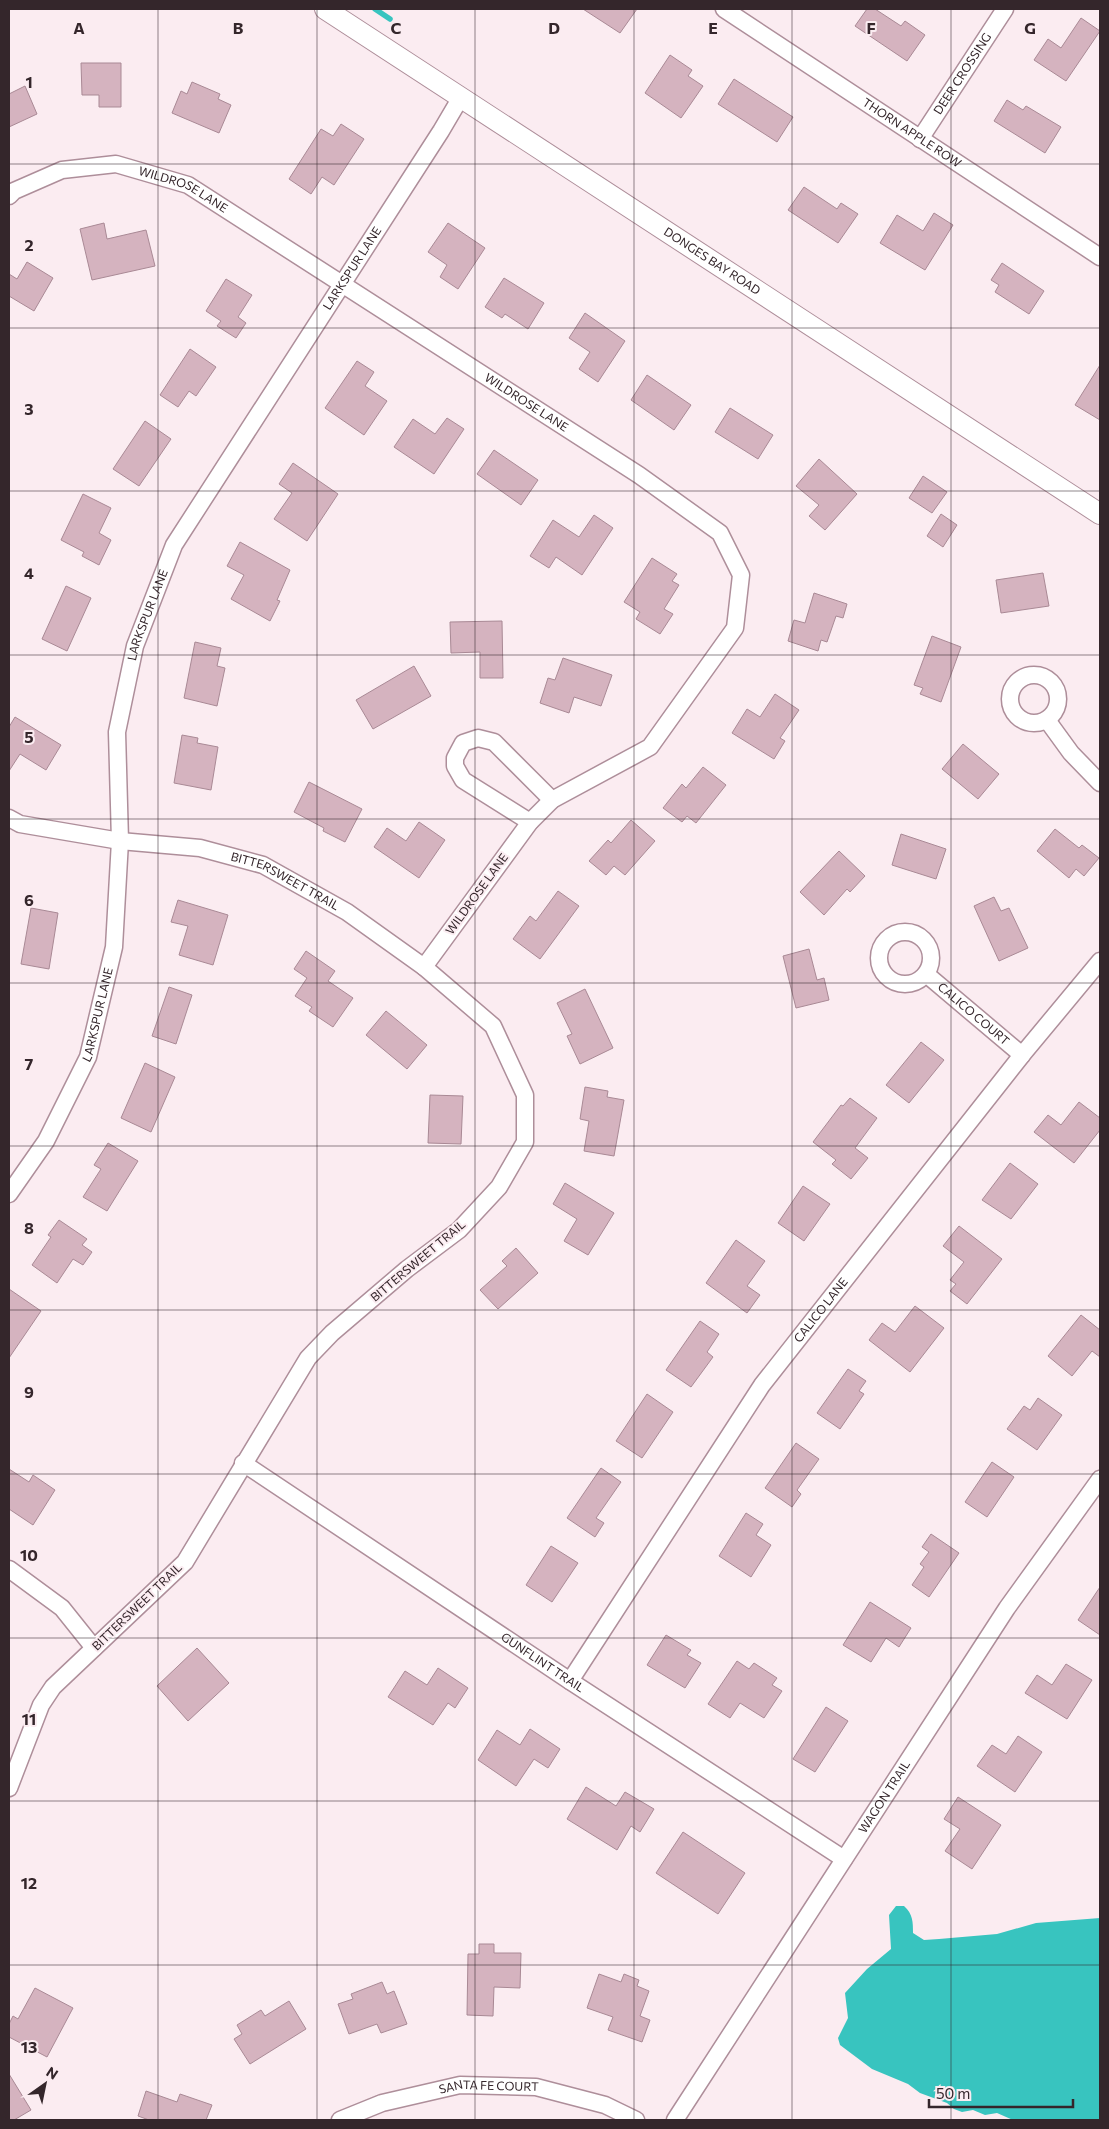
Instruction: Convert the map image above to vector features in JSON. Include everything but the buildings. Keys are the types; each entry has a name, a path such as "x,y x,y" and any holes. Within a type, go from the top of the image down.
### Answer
{"street":[{"name":"DONGES BAY ROAD","path":"326,9 1100,514"},
{"name":"THORN APPLE ROW","path":"724,9 1100,257"},
{"name":"DEER CROSSING","path":"920,139 1005,9"},
{"name":"LARKSPUR LANE","path":"9,1194 46,1141 88,1057 114,947 120,842 117,732 135,646 174,545 461,97"},
{"name":"WILDROSE LANE","path":"9,196 14,191 62,170 116,164 188,185 638,475 720,533 741,575 735,628 650,747 552,800 530,822 424,967"},
{"path":"1047,720 1071,753 1100,783"},
{"path":"530,822 463,780 455,766 455,758 463,743 478,738 494,742 552,800"},
{"name":"BITTERSWEET TRAIL","path":"9,818 20,824 120,842 200,848 263,865 347,912 424,967 493,1026 525,1095 525,1142 498,1187 459,1230 407,1269 332,1333 308,1358 184,1562 53,1687 41,1706 9,1788"},
{"name":"CALICO LANE","path":"570,1681 762,1385 1022,1055 1100,961"},
{"name":"CALICO COURT","path":"926,974 1022,1055"},
{"name":"GUNFLINT TRAIL","path":"243,1463 570,1681 844,1859"},
{"name":"WAGON TRAIL","path":"675,2120 1007,1608 1100,1479"},
{"path":"9,1569 62,1608 94,1648"},
{"name":"SANTA FE COURT","path":"340,2120 382,2103 460,2085 536,2087 605,2105 636,2120"}],"water":[{"path":"896,1906 904,1906 907,1909 912,1918 913,1933 924,1940 997,1934 1036,1923 1100,1918 1100,2120 1013,2120 997,2113 985,2115 973,2110 962,2112 954,2109 947,2103 920,2093 908,2084 872,2069 840,2045 838,2038 848,2018 845,1993 867,1969 891,1949 889,1915"}],"waterway":[{"path":"375,9 390,19"}]}
